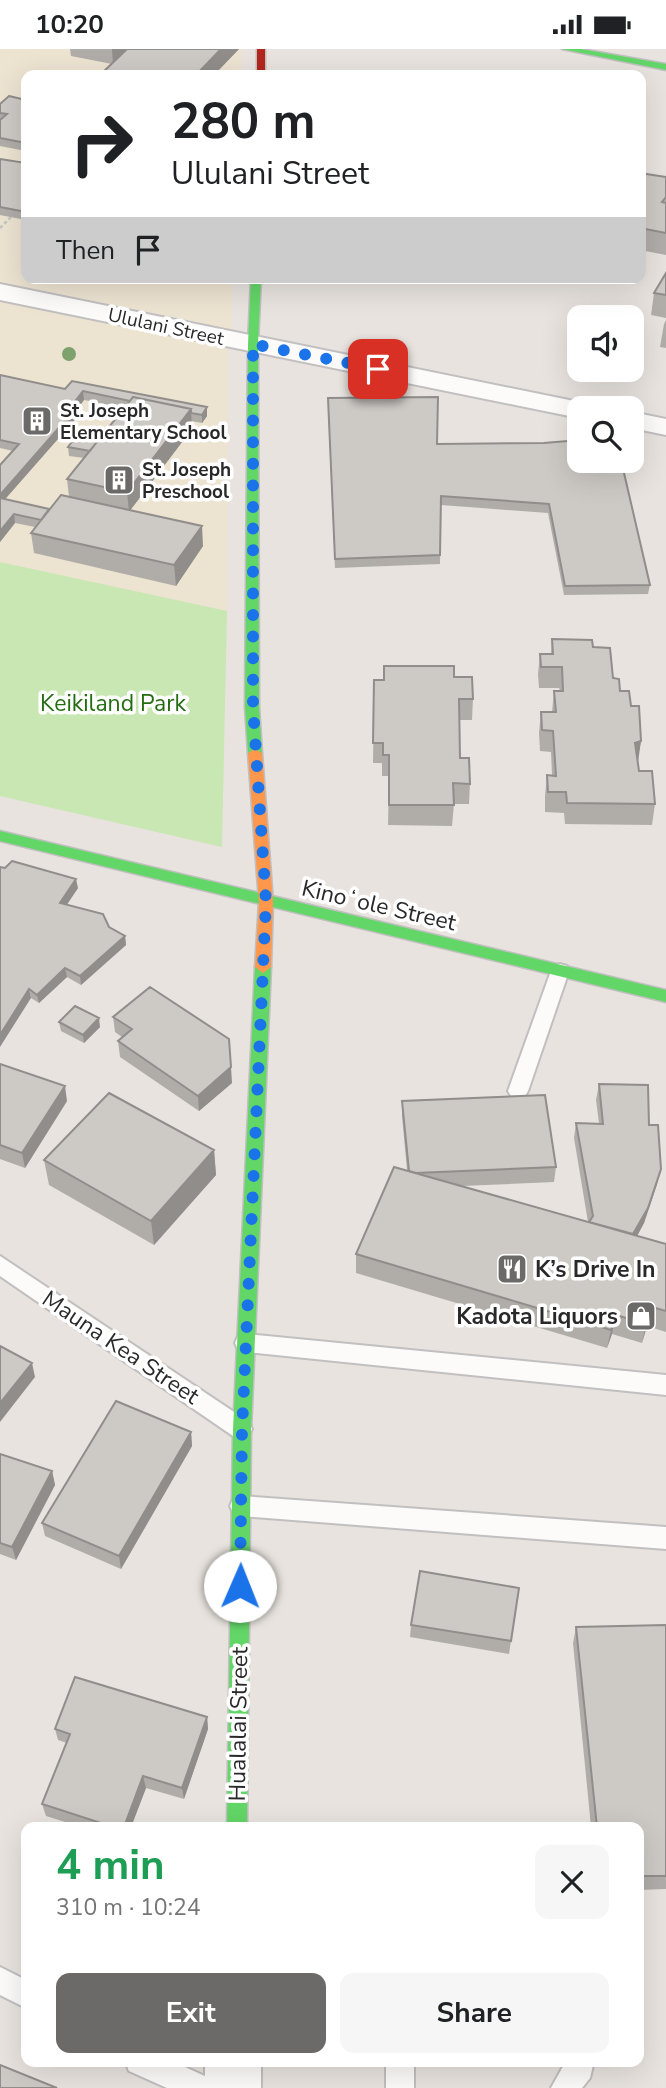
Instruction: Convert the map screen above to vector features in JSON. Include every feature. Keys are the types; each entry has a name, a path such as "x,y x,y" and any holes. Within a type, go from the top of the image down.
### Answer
{"street":[{"path":"261,49 261,70"},
{"path":"566,49 666,67"},
{"name":"Hualalai Street","path":"236,1822 242,1430 266,902 253,707 253,344 256,284"},
{"name":"Ululani Street","path":"0,292 567,408"},
{"path":"644,423 666,427"},
{"name":"Kinoʻole Street","path":"0,836 666,996"},
{"path":"233,2067 233,2088"}],"lane":[{"path":"518,1091 560,971"},
{"name":"Mauna Kea Street","path":"0,1265 242,1430"},
{"path":"246,1343 666,1385"},
{"path":"241,1506 666,1538"},
{"path":"0,1980 21,1992"},
{"path":"152,2067 199,2088"},
{"path":"400,2067 400,2088"},
{"path":"565,2088 580,2067"}],"path":[{"path":"0,228 11,217"}],"shaded area":[{"path":"0,49 242,49 241,70 21,70 21,284 232,284 232,326 228,349 227,611 0,793"}],"green space":[{"name":"Keikiland Park","path":"0,562 227,611 222,847 0,796"}],"building":[{"path":"127,49 221,49 201,70 105,70"},
{"path":"9,96 21,99 21,142 0,138 0,120 7,114 0,113 0,104"},
{"path":"0,159 21,162 21,211 0,207"},
{"path":"646,174 666,177 666,197 662,202 666,203 666,233 646,229"},
{"path":"666,273 666,295 654,293"},
{"name":"St. Joseph Elementary School","path":"0,375 65,389 72,381 207,407 202,415 191,413 191,409 133,397 130,401 83,391 72,405 78,406 0,495 0,465 19,444 0,440"},
{"path":"133,397 191,409 127,492 67,479"},
{"path":"438,397 437,444 567,441 567,473 624,473 650,585 565,586 549,504 441,496 440,555 335,559 328,398"},
{"path":"81,430 103,434 90,451 68,447"},
{"path":"61,495 202,526 174,565 31,533"},
{"path":"0,498 49,509 41,520 14,514 0,531"},
{"path":"552,639 592,640 593,647 610,648 613,678 619,679 620,691 629,691 631,706 639,706 641,741 635,743 639,771 652,771 655,804 567,803 566,792 548,792 547,775 556,776 553,731 542,730 541,712 556,712 554,691 563,691 562,667 541,667 540,654 553,654"},
{"path":"384,666 454,666 454,677 472,677 473,699 459,699 460,758 469,758 470,784 453,783 454,805 389,805 389,755 383,755 383,743 373,743 374,680 384,680"},
{"path":"12,861 76,879 60,903 103,914 109,927 125,936 80,976 65,968 37,995 29,989 0,1035 0,867 5,868"},
{"path":"150,987 229,1039 231,1067 198,1096 118,1041 132,1029 113,1017"},
{"path":"75,1006 99,1018 83,1035 59,1022"},
{"path":"0,1064 65,1086 22,1153 0,1145"},
{"path":"599,1084 648,1085 649,1125 658,1125 661,1169 648,1208 633,1234 589,1222 593,1216 576,1123 603,1124"},
{"path":"109,1093 214,1150 151,1221 44,1160"},
{"path":"545,1095 556,1167 416,1173 409,1171 402,1101"},
{"name":"K’s Drive In","path":"394,1167 666,1244 666,1311 652,1307 646,1324 616,1315 611,1330 356,1254"},
{"path":"0,1346 32,1363 0,1403"},
{"path":"116,1401 191,1432 119,1556 42,1523"},
{"path":"0,1454 52,1471 12,1547 0,1543"},
{"path":"420,1571 519,1588 511,1641 411,1625"},
{"path":"666,1625 666,1876 644,1876 644,1822 596,1822 576,1627"},
{"path":"75,1677 207,1717 182,1788 143,1776 126,1822 98,1822 42,1804 70,1734 55,1729"},
{"path":"0,2065 57,2088 0,2088"}],"traffic: fast":[{"path":"566,49 666,67"},
{"path":"255,753 252,707 253,344 256,284"},
{"path":"0,836 666,996"},
{"path":"237,1822 242,1430 263,967"}],"traffic: slow":[{"path":"255,753 266,902 263,967"}],"traffic: jam":[{"path":"261,49 261,70"}],"place":[{"name":"St. Joseph Elementary School","path":"37,421"},
{"name":"St. Joseph Preschool","path":"119,480"},
{"name":"K’s Drive In","path":"512,1269"},
{"name":"Kadota Liquors","path":"641,1316"}],"route":[{"path":"240,1586 242,1430 266,902 253,707 253,344 378,369"}]}
